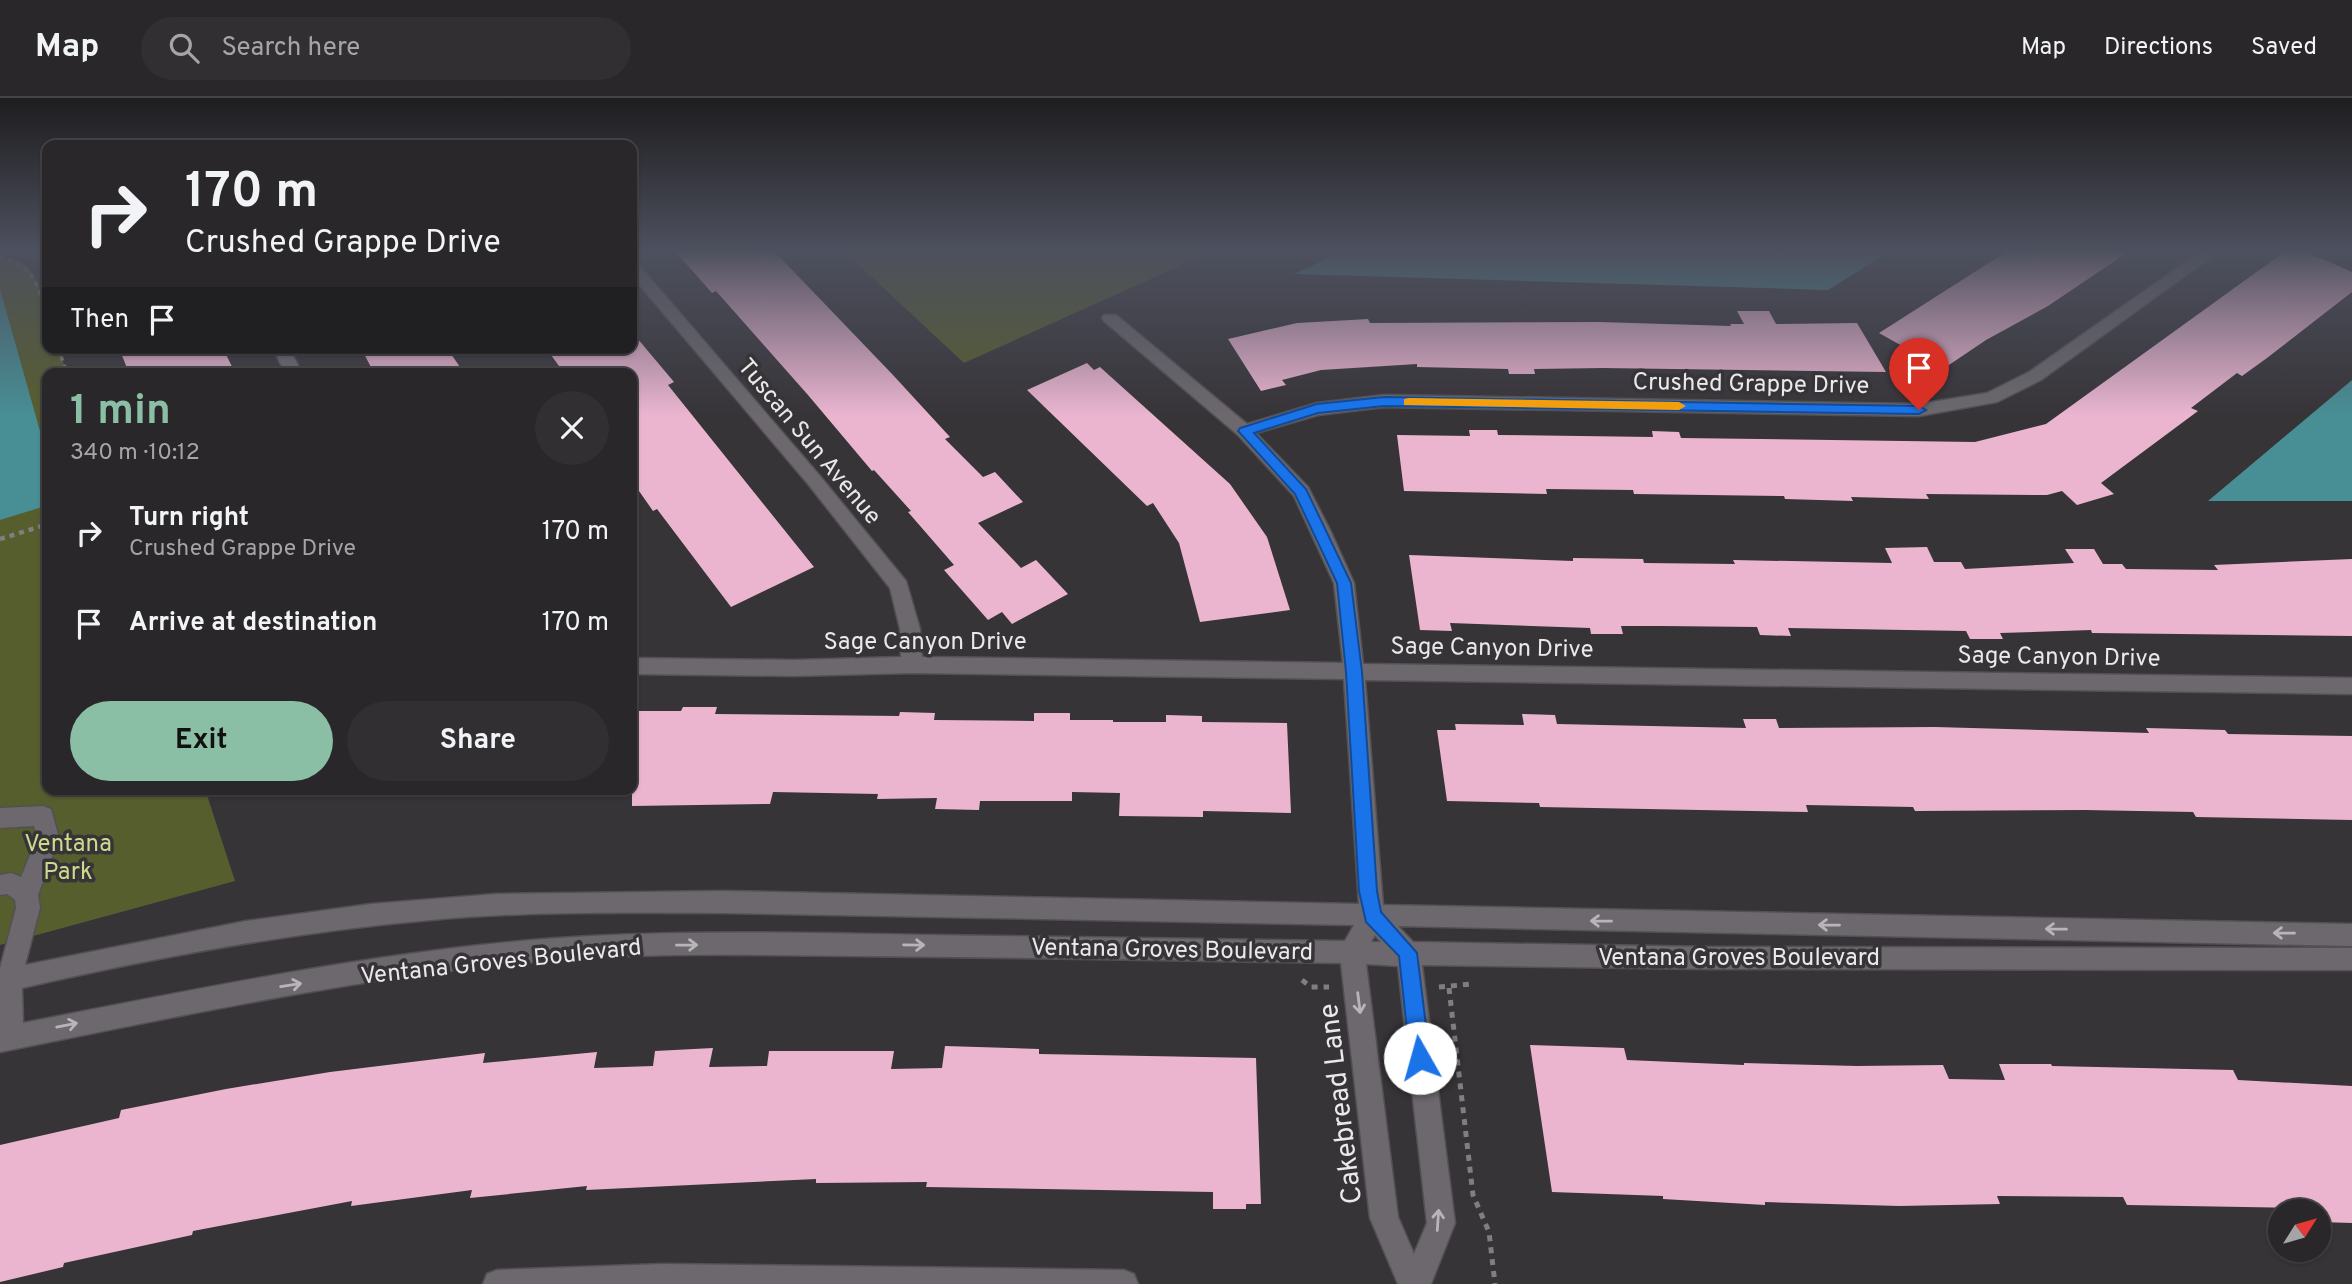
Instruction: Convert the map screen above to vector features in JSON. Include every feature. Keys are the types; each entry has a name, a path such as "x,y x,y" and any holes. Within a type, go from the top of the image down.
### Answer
{"street":[{"name":"Tuscan Sun Avenue","path":"665,305 814,480 899,586 910,629 912,665"},
{"name":"Crushed Grappe Drive","path":"1244,431 1317,409 1384,401 1919,410 1991,398 2035,376 2135,305"},
{"path":"1110,318 1244,431 1301,492 1322,532 1344,583 1354,672 1368,891 1373,916 1408,953"},
{"name":"Sage Canyon Drive","path":"637,666 794,668 912,665 2352,686"},
{"path":"0,818 43,816 48,838 26,895 28,908 4,981 5,1039"},
{"path":"0,886 11,883 26,895"},
{"name":"Ventana Groves Boulevard","path":"4,981 182,943 280,928 494,905 723,902 2352,935"},
{"path":"1352,952 1373,916"},
{"name":"Ventana Groves Boulevard","path":"5,1039 185,1003 343,976 466,959 589,947 855,944 1710,958 2352,959"},
{"name":"Cakebread Lane","path":"1352,952 1384,1218 1415,1284"},
{"name":"Cakebread Lane","path":"1408,953 1441,1223 1415,1284"},
{"path":"497,1284 663,1278 1124,1284"}],"path":[{"path":"0,539 42,525"},
{"path":"1293,978 1302,979 1311,987 1357,985"},
{"path":"1411,986 1461,988 1485,979"},
{"path":"1449,988 1473,1195 1489,1232 1495,1284"}],"green space":[{"name":"Ventana Park","path":"0,305 42,305 42,354 60,354 65,368 42,368 42,795 207,795 235,881 0,945"},
{"path":"902,305 1092,305 964,363"}],"water":[{"path":"0,305 5,305 42,438 42,507 0,520"},
{"path":"2352,380 2352,501 2208,501"}],"building":[{"path":"729,305 826,305 950,437 945,439 983,477 995,472 1023,502 978,523 1021,568 1036,560 1068,594 1012,624 1002,612 988,620 944,570 954,565 908,512 911,511 874,470 872,471"},
{"path":"1922,305 2049,305 1986,340 1943,369 1879,333"},
{"path":"2210,305 2335,305 2242,376 2237,373 2191,408 2198,411 2101,483 2114,494 2077,505 2062,491 2047,495 1926,494 1929,499 1851,497 1853,501 1785,499 1784,496 1634,494 1633,490 1546,489 1547,494 1404,491 1397,435 1470,436 1469,430 1497,430 1498,435 1653,437 1652,431 1679,432 1681,438 1975,442 2046,424"},
{"path":"1737,311 1769,311 1776,324 1857,323 1886,372 1603,368 1534,369 1535,374 1509,374 1508,369 1417,367 1417,364 1321,370 1282,380 1286,385 1261,391 1228,339 1297,323 1368,319 1370,323 1744,324"},
{"path":"637,338 674,382 668,385 814,567 731,607 657,509 653,511 637,488 637,368 560,368 550,354 637,354"},
{"path":"121,354 226,354 233,368 127,368"},
{"path":"364,354 451,354 461,368 371,368"},
{"path":"1087,363 1094,370 1100,367 1230,484 1267,537 1290,610 1200,622 1179,543 1153,503 1147,506 1027,390"},
{"path":"1927,547 1934,562 1961,562 1965,569 2074,563 2065,549 2094,549 2103,564 2122,564 2126,569 2218,570 2214,565 2352,559 2352,636 2092,633 2091,630 2000,633 2003,639 1970,639 1966,631 1788,628 1791,636 1760,635 1757,627 1663,626 1621,626 1623,634 1591,634 1590,628 1450,623 1452,631 1420,630 1409,555 1573,561 1573,558 1643,559 1644,563 1735,564 1733,560 1892,563 1885,548"},
{"path":"683,707 717,707 715,714 899,716 900,712 935,713 934,720 1034,721 1034,713 1070,713 1070,720 1113,722 1166,722 1166,715 1202,716 1202,722 1287,723 1291,813 1203,811 1203,817 1119,816 1120,793 1072,792 1072,801 980,801 979,810 935,809 937,798 877,799 878,794 773,792 770,804 632,806 632,795 637,795 637,711 681,711"},
{"path":"1522,714 1555,715 1557,724 1746,728 1743,719 1776,719 1779,728 1935,727 2149,733 2146,728 2225,730 2228,734 2352,736 2352,820 2196,817 2193,812 1915,811 1913,807 1806,805 1808,812 1540,807 1539,803 1447,801 1437,730 1456,730 1455,724 1524,725"},
{"path":"1530,1045 1624,1048 1627,1060 1744,1065 1943,1065 1949,1079 2005,1080 1999,1064 2051,1064 2233,1070 2238,1080 2352,1086 2352,1223 2331,1222 2331,1199 2268,1199 2268,1207 2127,1205 2123,1197 1997,1196 2000,1204 1899,1206 1765,1202 1765,1205 1663,1199 1663,1196 1552,1192"},
{"path":"945,1046 1039,1049 1039,1054 1256,1058 1261,1204 1246,1204 1246,1209 1213,1209 1213,1192 926,1187 927,1182 816,1183 816,1179 586,1190 587,1186 470,1198 472,1190 351,1206 352,1201 193,1231 192,1235 64,1263 63,1267 0,1282 0,1145 119,1118 121,1110 330,1072 485,1053 483,1063 597,1052 594,1068 653,1066 655,1051 713,1048 709,1067 767,1066 769,1051 894,1051 891,1069 942,1068"}],"slow traffic":[{"path":"1409,402 1679,406"}],"route":[{"path":"1420,1058 1408,953 1373,916 1368,891 1354,672 1344,583 1301,492 1244,431 1317,409 1384,401 1919,410"}]}
